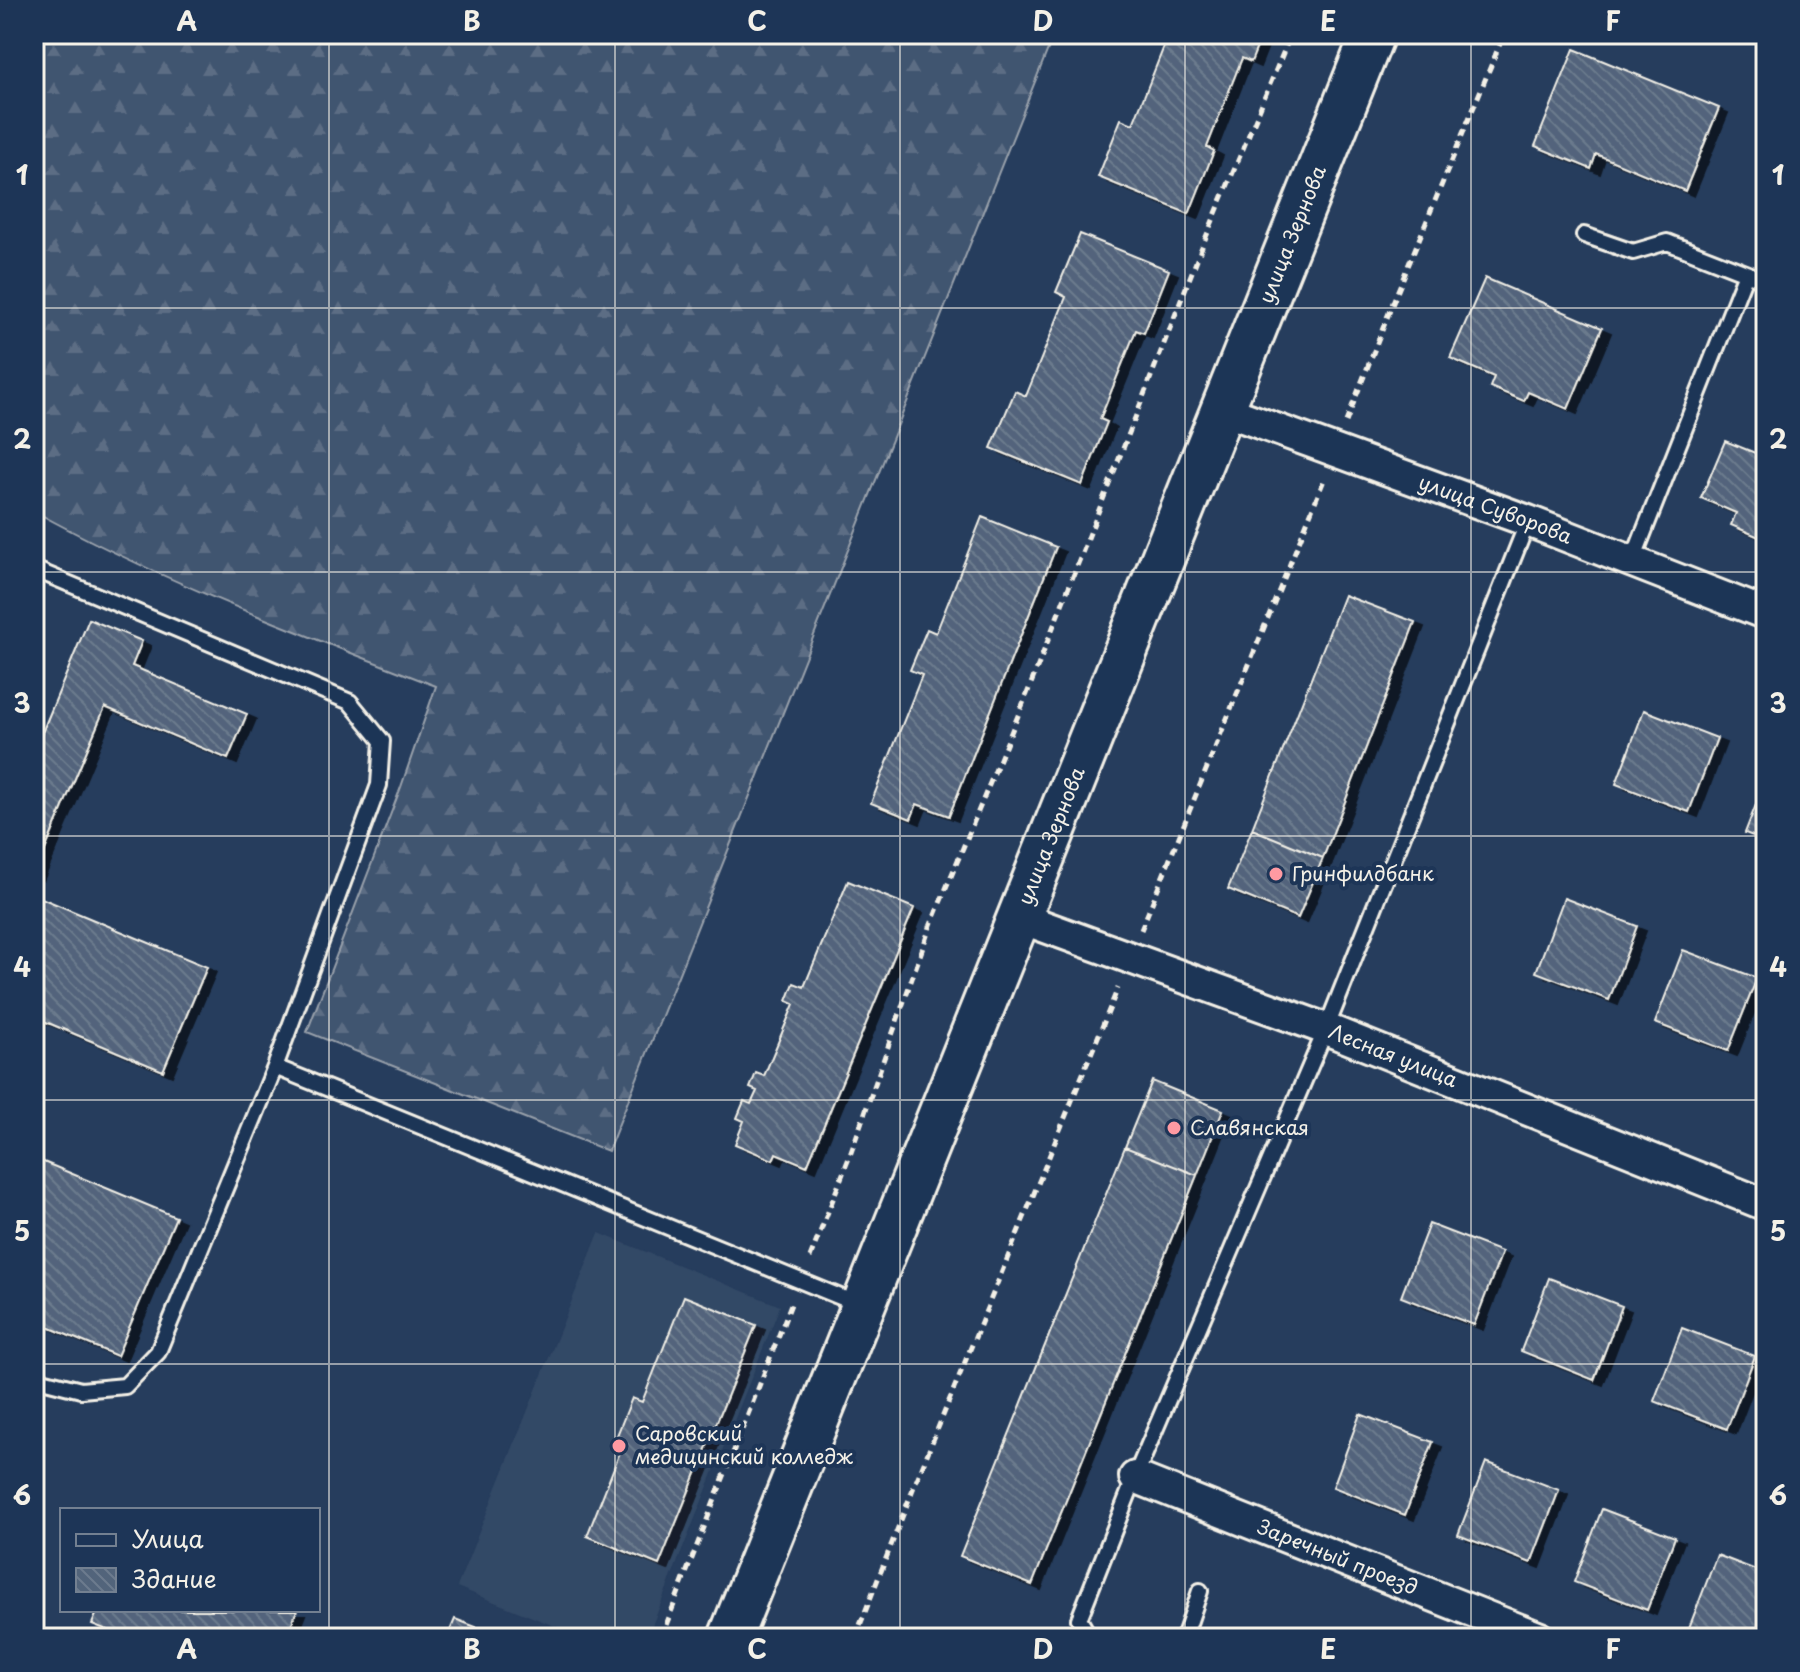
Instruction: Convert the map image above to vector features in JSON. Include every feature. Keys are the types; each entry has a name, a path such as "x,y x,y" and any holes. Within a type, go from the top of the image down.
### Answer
{"main road":[{"name":"улица Зернова","path":"730,1638 1373,34"}],"street":[{"name":"улица Суворова","path":"1221,409 1528,521 1766,614"},
{"name":"Лесная улица","path":"1018,917 1326,1029 1766,1205"},
{"name":"Заречный проезд","path":"1135,1477 1540,1638"}],"lane":[{"path":"1584,235 1633,252 1667,242 1766,281"},
{"path":"1632,562 1746,273"},
{"path":"1090,1638 1079,1619 1135,1477 1326,1029 1528,521"},
{"path":"34,569 350,702 382,741 379,785 275,1067 158,1352 125,1386 81,1390 34,1378"},
{"path":"275,1067 862,1306"},
{"path":"1184,1638 1200,1591"}],"path":[{"path":"661,1638 849,1158 930,927 1027,694 1201,249 1291,34"},
{"path":"855,1638 918,1475 1504,34"}],"shaded area":[{"name":"Саровский медицинский колледж","path":"599,1233 780,1306 647,1638 585,1638 457,1587"}],"green space":[{"path":"34,34 1054,34 608,1151 307,1032 401,787 436,686 182,584 34,511"}],"building":[{"path":"1169,34 1262,34 1251,62 1242,58 1207,147 1214,151 1189,214 1098,177 1121,119 1133,124"},
{"path":"1574,49 1719,108 1685,191 1596,154 1591,169 1535,146"},
{"path":"1080,234 1169,270 1144,333 1136,330 1100,419 1107,422 1082,485 991,448 1015,391 1026,396 1066,297 1056,292"},
{"path":"1485,278 1602,328 1568,409 1528,392 1524,401 1490,387 1494,377 1450,358"},
{"path":"1725,441 1763,456 1758,467 1766,471 1766,540 1731,525 1736,513 1701,498"},
{"path":"982,517 1056,547 949,816 917,804 911,819 871,803 922,675 910,670 927,629 936,633"},
{"path":"1344,595 1415,622 1323,858 1252,829"},
{"path":"89,619 142,641 132,666 247,714 228,759 105,707 34,876 34,752"},
{"path":"1644,710 1717,738 1689,812 1616,784"},
{"path":"1766,779 1766,841 1745,833"},
{"name":"Гринфилдбанк","path":"1252,829 1323,858 1298,918 1228,889"},
{"path":"848,881 914,908 807,1166 776,1153 773,1160 735,1144 744,1121 737,1118 744,1101 751,1104 757,1091 750,1088 756,1073 764,1076 794,1004 787,1001 794,983 804,987"},
{"path":"34,895 207,967 163,1071 34,1017"},
{"path":"1564,898 1637,926 1609,1000 1536,972"},
{"path":"1683,950 1757,978 1728,1051 1655,1023"},
{"name":"Славянская","path":"1152,1081 1223,1110 1197,1175 1125,1147"},
{"path":"1125,1147 1197,1175 1032,1585 960,1556"},
{"path":"34,1158 176,1217 117,1356 34,1321"},
{"path":"1429,1224 1502,1252 1474,1325 1401,1297"},
{"path":"1549,1278 1622,1306 1594,1380 1521,1351"},
{"path":"684,1296 756,1325 659,1565 587,1536 624,1442 616,1438 632,1398 642,1402"},
{"path":"1682,1328 1755,1356 1727,1429 1654,1401"},
{"path":"1360,1414 1433,1442 1405,1515 1333,1487"},
{"path":"1486,1462 1559,1490 1531,1563 1458,1535"},
{"path":"1602,1509 1675,1537 1647,1610 1574,1582"},
{"path":"1717,1555 1766,1574 1766,1638 1714,1638 1689,1628"},
{"path":"97,1612 296,1612 286,1638 127,1638 92,1624"},
{"path":"455,1619 504,1638 447,1638"}],"place":[{"name":"Гринфилдбанк","path":"1276,874"},
{"name":"Славянская","path":"1174,1128"},
{"name":"Саровский медицинский колледж","path":"619,1446"}]}
